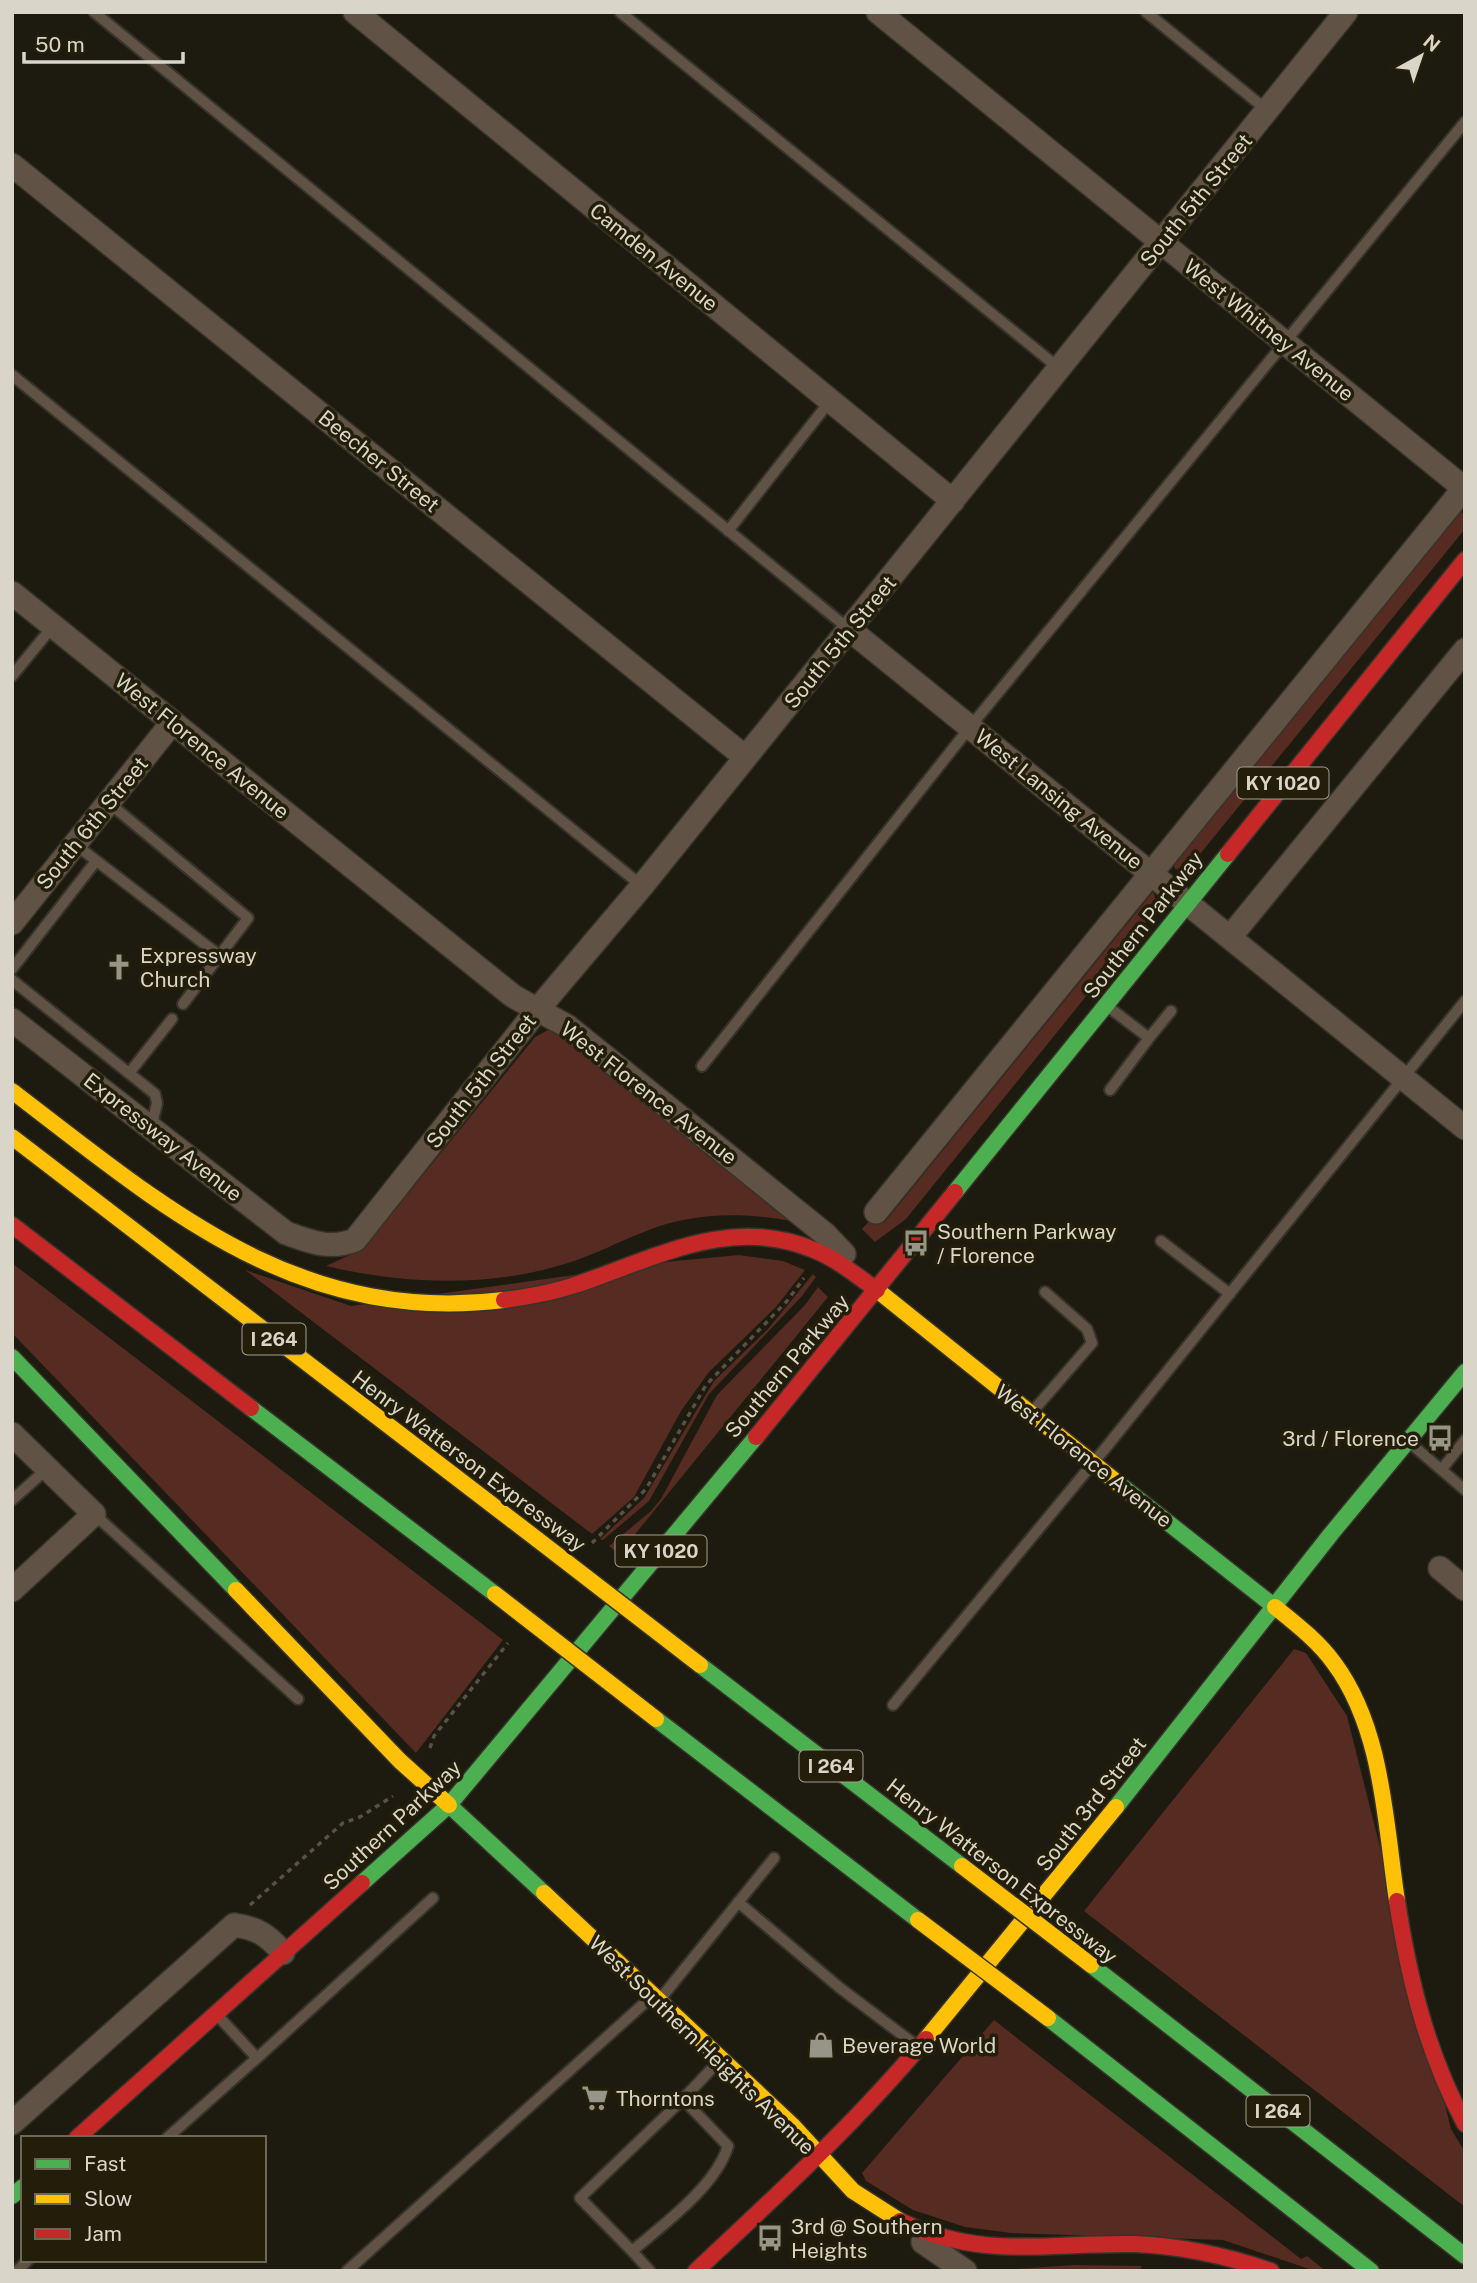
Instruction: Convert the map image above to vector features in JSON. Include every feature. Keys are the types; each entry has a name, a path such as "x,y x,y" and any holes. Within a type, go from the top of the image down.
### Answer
{"main road":[{"name":"Southern Parkway","path":"79,2136 449,1805 548,1691 877,1290 1187,901 1465,560"},
{"path":"12,1091 192,1227 271,1268 342,1292 420,1304 494,1301 556,1291 675,1246 726,1238 759,1237 815,1250 877,1290"},
{"name":"Henry Watterson Expressway","path":"12,1137 1091,1965 1465,2256"},
{"path":"12,1225 1048,2018 1371,2271"},
{"name":"West Florence Avenue","path":"877,1290 1029,1415 1094,1462 1275,1607 1330,1658 1364,1718 1379,1782 1415,2007 1441,2079 1465,2124"},
{"name":"West Southern Heights Avenue","path":"12,1357 400,1761 792,2125 853,2191 900,2221"},
{"name":"South 3rd Street","path":"696,2271 819,2157 872,2102 1065,1872 1465,1372"},
{"path":"900,2221 942,2237 979,2246 1020,2249 1093,2245 1167,2246 1209,2253 1271,2271"},
{"path":"1172,2265 1209,2253"}],"street":[{"name":"Camden Avenue","path":"355,12 953,501"},
{"name":"West Whitney Avenue","path":"878,12 1464,488"},
{"name":"South 5th Street","path":"318,1245 342,1245 355,1240 538,1009 642,886 850,630 1346,12"},
{"name":"Beecher Street","path":"12,165 746,757"},
{"path":"876,1212 1464,488"},
{"name":"West Florence Avenue","path":"12,593 513,996 567,1026 825,1234 877,1290"},
{"name":"West Lansing Avenue","path":"850,630 1465,1128"},
{"path":"1230,937 1465,650"},
{"name":"South 6th Street","path":"12,923 172,723"},
{"name":"Expressway Avenue","path":"12,1020 286,1233 318,1245"},
{"path":"12,1434 94,1514 12,1590"},
{"path":"1440,1568 1465,1589"},
{"path":"12,2123 234,1925 253,1927 270,1937 283,1953"},
{"name":"West Southern Heights Avenue","path":"900,2221 934,2252 965,2271"}],"lane":[{"path":"94,12 850,630"},
{"path":"620,12 1060,369"},
{"path":"1146,12 1268,111"},
{"path":"702,1066 970,727 1465,122"},
{"path":"12,374 642,886"},
{"path":"728,531 831,401"},
{"path":"12,676 52,626"},
{"path":"109,803 248,918 183,1004"},
{"path":"76,845 220,956"},
{"path":"12,969 96,861"},
{"path":"12,980 131,1072 155,1094 157,1103 151,1128"},
{"path":"893,1705 1094,1462 1465,1001"},
{"path":"1106,1005 1149,1038"},
{"path":"1110,1090 1171,1011"},
{"path":"131,1072 172,1019"},
{"path":"1161,1241 1230,1294"},
{"path":"1029,1415 1092,1343 1087,1329 1045,1292"},
{"path":"1442,1469 1465,1440"},
{"path":"1408,1441 1465,1490"},
{"path":"12,1500 48,1468"},
{"path":"94,1514 298,1699"},
{"path":"347,2271 655,1999 774,1858"},
{"path":"169,2136 433,1898"},
{"path":"738,1902 840,1988 919,2047"},
{"path":"216,2014 257,2058"},
{"path":"650,2271 580,2198 721,2059"},
{"path":"632,2251 676,2214 723,2162 727,2146 683,2099"}],"path":[{"path":"588,1547 646,1489 706,1385 787,1301 808,1272"},
{"path":"426,1752 434,1736 517,1633"},
{"path":"234,1925 238,1915 322,1840 343,1823 360,1817 394,1795"}],"shaded area":[{"path":"1459,510 1465,515 1465,529 1191,865 1183,870 1175,869 1174,864"},
{"path":"1153,892 1158,905 1151,916 906,1219 875,1242 862,1229 874,1216 884,1223"},
{"path":"548,1030 589,1058 791,1221 735,1215 698,1217 662,1225 574,1261 544,1270 482,1279 419,1280 326,1266 363,1249 535,1037"},
{"path":"739,1255 783,1261 805,1270 776,1307 709,1372 681,1411 634,1497 592,1534 245,1270 351,1306 675,1261"},
{"path":"12,1263 503,1640 416,1753 12,1333"},
{"path":"813,1274 816,1277 802,1296 709,1394 649,1501 603,1540 600,1539 644,1498 714,1381 768,1329"},
{"path":"818,1287 828,1297 619,1554 609,1546 651,1511 661,1499 717,1395 805,1305"},
{"path":"1294,1649 1306,1653 1347,1716 1451,2129 1465,2152 1465,2207 1084,1911"},
{"path":"994,2020 1301,2259 1307,2256 1326,2271 1315,2271 1223,2240 1011,2233 965,2227 913,2210 866,2181 862,2173"},
{"path":"1074,2265 1142,2266 1139,2271 1002,2270"}],"traffic: fast":[{"path":"955,1192 1228,854"},
{"path":"12,1357 236,1590"},
{"path":"1116,1807 1331,1534 1465,1372"},
{"path":"251,1408 495,1594"},
{"path":"544,1893 449,1805 756,1437"},
{"path":"1119,1484 1275,1607"},
{"path":"700,1665 962,1866"},
{"path":"656,1719 918,1920"},
{"path":"362,1883 449,1805"},
{"path":"1091,1965 1465,2256"},
{"path":"1048,2018 1371,2271"},
{"path":"12,2196 21,2189"}],"traffic: slow":[{"path":"12,1091 124,1177 180,1215 238,1249 298,1276 361,1294 430,1303 504,1300"},
{"path":"12,1137 538,1540"},
{"path":"877,1290 1119,1484"},
{"path":"538,1540 700,1665"},
{"path":"236,1590 400,1761 449,1805"},
{"path":"495,1594 656,1719"},
{"path":"1275,1607 1328,1655 1350,1689 1363,1717 1385,1808 1397,1901"},
{"path":"926,2039 1116,1807"},
{"path":"962,1866 1091,1965"},
{"path":"544,1893 792,2125 853,2191 900,2221"},
{"path":"918,1920 1048,2018"}],"traffic: jam":[{"path":"1228,854 1465,560"},
{"path":"756,1437 955,1192"},
{"path":"12,1225 251,1408"},
{"path":"504,1300 564,1288 691,1245 752,1237 782,1240 814,1250 839,1263 877,1290"},
{"path":"79,2136 362,1883"},
{"path":"1397,1901 1407,1959 1421,2015 1440,2070 1465,2124"},
{"path":"696,2271 844,2130 926,2039"},
{"path":"900,2221 960,2241 989,2245 1153,2245 1204,2253 1271,2271"}],"place":[{"name":"Expressway Church","path":"119,967"},
{"name":"Southern Parkway / Florence","path":"916,1243"},
{"name":"3rd / Florence","path":"1440,1438"},
{"name":"Beverage World","path":"821,2045"},
{"name":"Thorntons","path":"595,2098"},
{"name":"3rd @ Southern Heights","path":"770,2238"}]}
